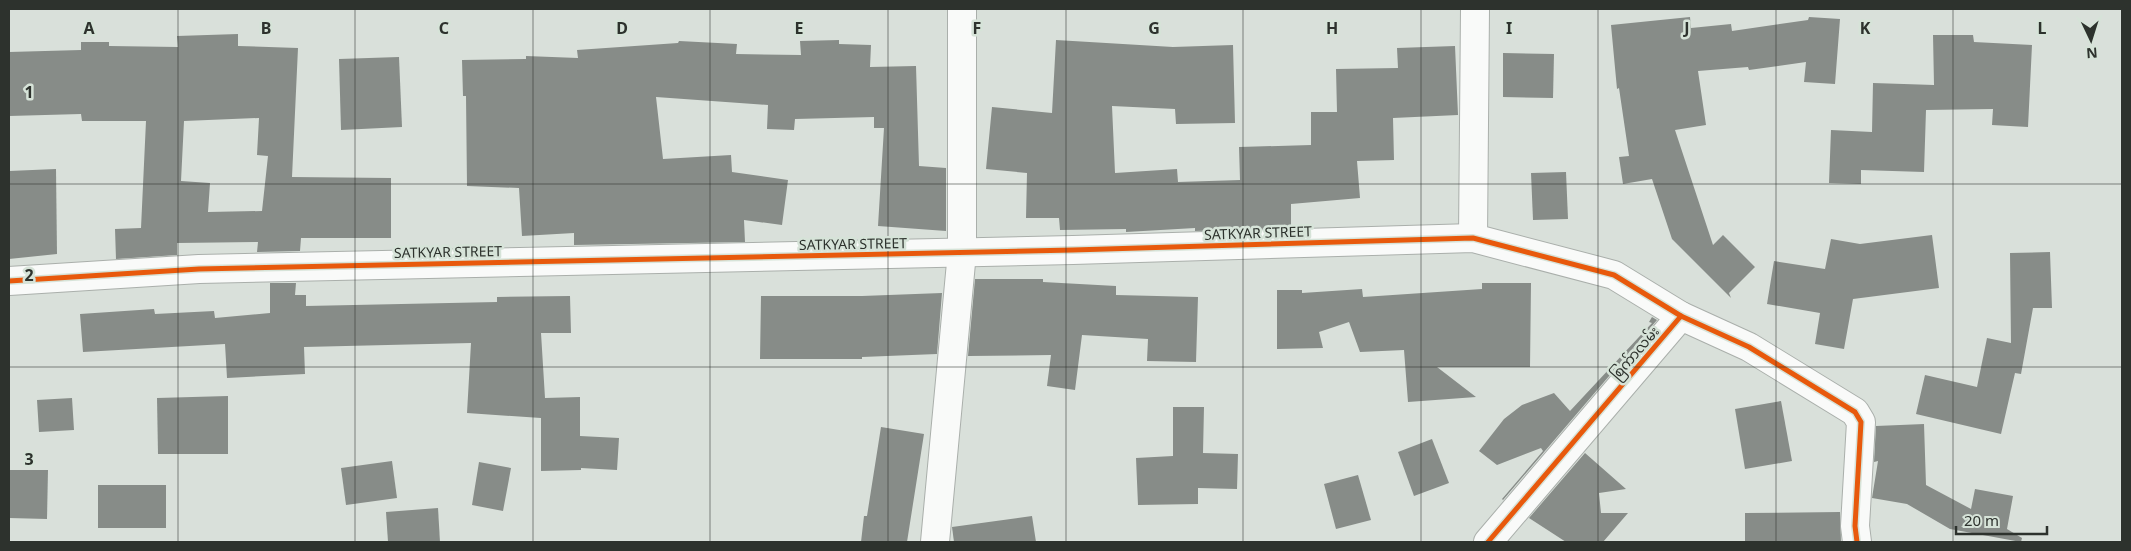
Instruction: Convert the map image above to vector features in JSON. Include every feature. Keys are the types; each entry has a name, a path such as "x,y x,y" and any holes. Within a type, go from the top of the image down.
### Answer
{"street":[{"path":"935,542 962,252 962,9"},
{"path":"1472,238 1475,9"},
{"name":"SATKYAR STREET","path":"9,281 199,269 962,252 1472,238 1614,275 1682,316"},
{"path":"1682,316 1749,348 1856,412 1860,417 1855,526 1857,542"},
{"name":"စြက်ာလမ်း","path":"1488,542 1682,316"}],"building":[{"path":"1690,17 1691,28 1731,24 1732,31 1808,20 1809,17 1840,19 1835,84 1804,82 1806,62 1749,70 1748,67 1698,71 1706,125 1675,130 1713,245 1723,235 1755,267 1729,293 1731,298 1672,239 1652,179 1623,184 1619,157 1629,156 1619,88 1617,89 1611,25"},
{"path":"238,34 238,46 298,48 292,177 391,178 391,238 301,238 300,251 257,252 258,242 177,243 177,255 116,259 115,229 141,228 146,121 82,121 81,114 9,116 9,52 81,50 81,42 109,42 109,46 178,47 177,36","holes":["259,118 257,155 268,156 262,211 208,212 210,183 181,181 184,121"]},
{"path":"1933,35 1973,35 1974,42 2032,45 2028,127 1992,125 1993,109 1926,110 1924,172 1861,170 1861,184 1829,183 1831,130 1872,132 1873,83 1934,85"},
{"path":"839,40 839,44 871,45 870,67 916,66 919,166 946,168 946,231 878,226 884,128 874,128 874,117 795,119 794,130 767,129 768,105 656,97 663,159 731,155 732,172 788,180 782,225 744,220 745,242 574,245 574,233 522,236 519,188 467,186 466,96 463,96 462,60 526,59 526,56 578,58 577,50 678,43 679,41 737,44 736,54 801,55 800,41"},
{"path":"1056,40 1173,47 1233,45 1235,123 1176,124 1175,109 1112,106 1115,173 1177,169 1178,182 1240,180 1239,147 1311,145 1311,112 1337,112 1336,69 1398,68 1397,48 1455,46 1458,115 1393,118 1394,160 1357,161 1360,198 1291,204 1291,228 1195,231 1195,228 1126,232 1126,229 1060,230 1059,218 1026,218 1027,173 986,169 992,107 1052,113"},
{"path":"1503,53 1554,54 1553,98 1503,97"},
{"path":"399,57 402,127 341,130 339,59"},
{"path":"56,169 57,254 9,259 9,171"},
{"path":"1566,172 1568,219 1533,220 1531,173"},
{"path":"1932,235 1939,288 1853,299 1844,349 1815,344 1820,313 1767,304 1774,261 1825,269 1831,239 1860,244"},
{"path":"2050,252 2052,308 2033,308 2021,374 2015,373 2001,434 1916,414 1925,375 1977,387 1987,338 2011,343 2010,253"},
{"path":"975,279 1043,279 1043,282 1116,286 1116,295 1198,297 1196,362 1147,361 1148,339 1082,335 1075,390 1047,386 1051,355 968,356"},
{"path":"270,283 296,283 295,295 306,295 306,306 497,302 497,297 570,296 571,333 541,333 545,398 580,397 580,436 619,438 617,470 581,468 581,470 541,471 541,418 467,413 471,343 304,347 305,374 227,378 225,344 83,352 80,314 154,309 155,314 214,311 215,318 270,313"},
{"path":"1482,283 1531,283 1530,367 1437,367 1476,397 1408,402 1404,350 1360,352 1349,322 1319,332 1323,348 1277,349 1277,290 1302,290 1302,293 1362,289 1363,297 1482,289"},
{"path":"942,293 937,354 862,357 862,359 760,359 761,296 862,296"},
{"path":"1652,317 1657,320 1503,500 1543,451 1541,448 1497,465 1479,451 1504,419 1522,405 1554,393 1570,411 1652,323 1649,322"},
{"path":"228,396 228,454 158,454 157,398"},
{"path":"72,398 74,430 39,432 37,400"},
{"path":"1781,401 1792,461 1745,469 1735,409"},
{"path":"1173,407 1204,407 1203,453 1238,454 1237,489 1198,488 1198,504 1138,505 1136,458 1173,456"},
{"path":"1924,424 1926,485 1971,509 1975,489 2013,496 2007,529 2022,538 2021,542 1950,529 1907,504 1872,498 1878,461 1874,462 1876,426"},
{"path":"881,427 924,434 907,542 861,542"},
{"path":"1432,439 1449,483 1414,496 1398,452"},
{"path":"1585,453 1626,489 1599,493 1601,513 1628,513 1603,542 1566,542 1529,518"},
{"path":"392,461 397,498 346,505 341,468"},
{"path":"479,462 511,468 503,511 472,505"},
{"path":"9,470 48,470 47,519 9,518"},
{"path":"1358,475 1371,520 1336,529 1324,484"},
{"path":"98,485 166,485 166,528 98,528"},
{"path":"438,508 440,542 388,542 386,512"},
{"path":"1840,512 1841,542 1745,542 1745,513"},
{"path":"1032,516 1036,542 954,542 952,527"}],"cycle path":[{"path":"9,281 199,269 1073,250 1473,238 1614,275 1681,316"},
{"path":"1488,542 1681,316 1749,347 1855,412 1861,422 1855,526 1857,542"}]}
